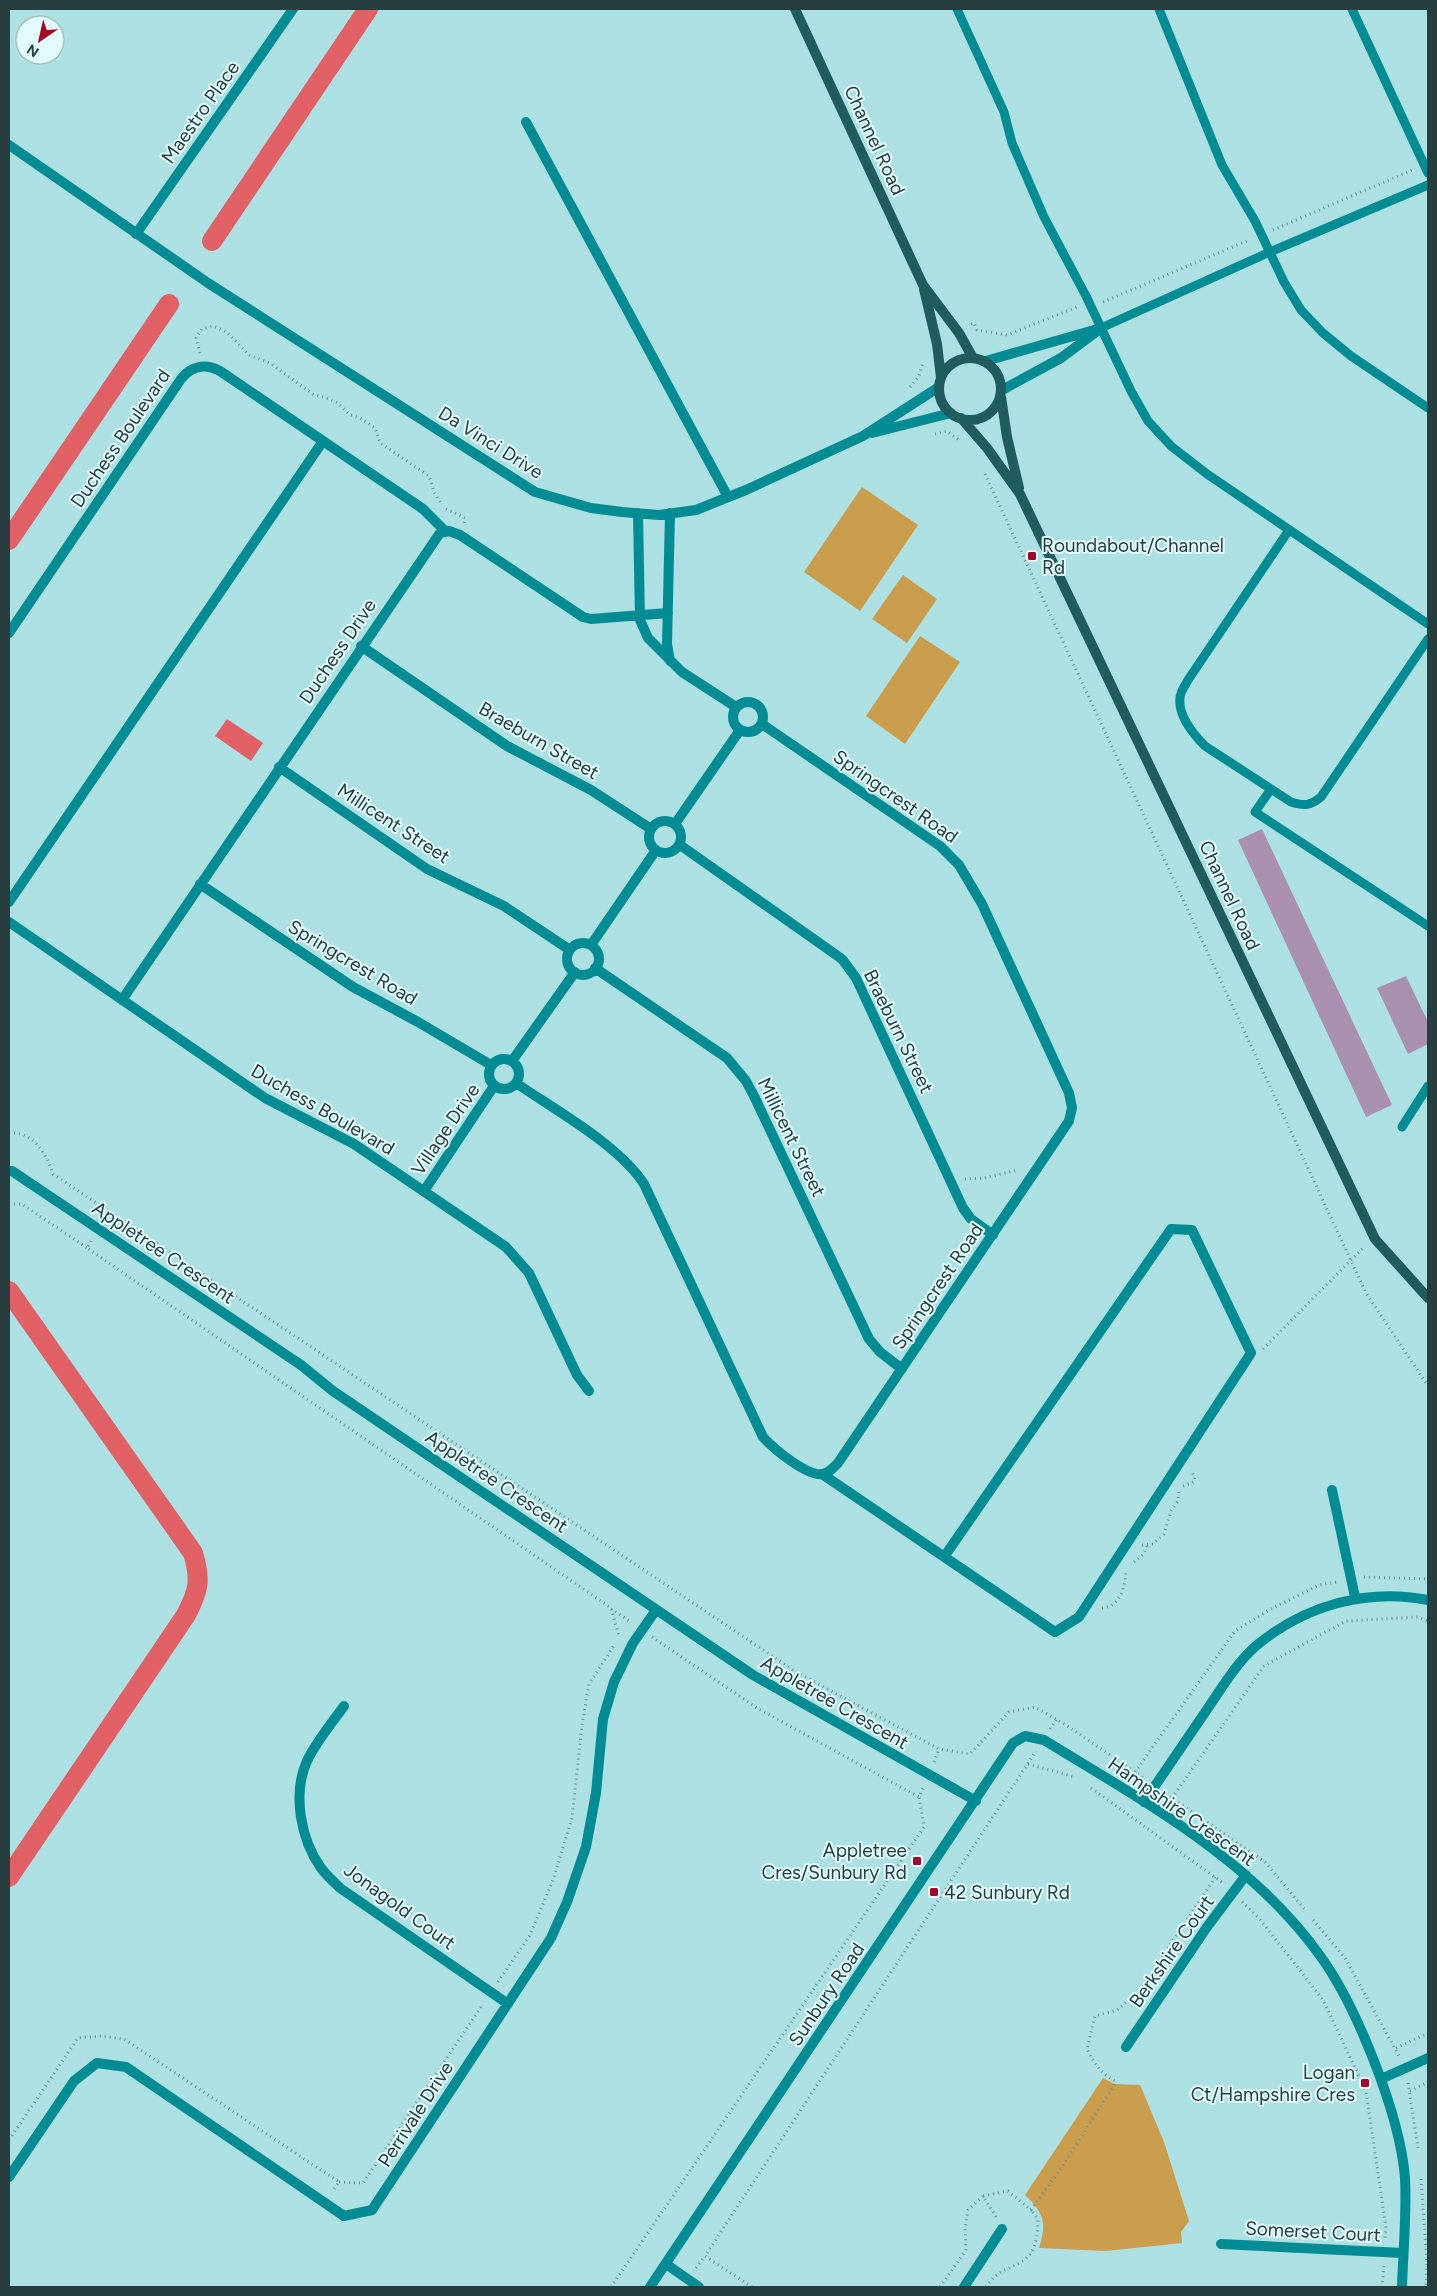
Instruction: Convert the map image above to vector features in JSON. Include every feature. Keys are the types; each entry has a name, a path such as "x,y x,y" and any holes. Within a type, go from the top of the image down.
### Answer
{"street":[{"name":"Maestro Place","path":"136,234 293,9"},
{"name":"Channel Road","path":"795,9 923,285 937,344 940,383"},
{"path":"526,122 728,497"},
{"name":"Da Vinci Drive","path":"9,145 174,260 535,492 591,508 638,513 670,513 696,510 863,436 914,403 940,383"},
{"name":"Channel Road","path":"923,285 957,330 973,358"},
{"path":"986,362 1101,328"},
{"path":"1002,392 996,370 986,362 973,358 960,359 948,366 940,383 940,397 951,413 971,420 986,415 997,404 1002,392 1061,358 1101,328"},
{"name":"Duchess Boulevard","path":"9,633 181,379 194,368 203,366 220,370 423,509 445,531"},
{"name":"Channel Road","path":"1002,392 1007,437 1020,494"},
{"name":"Da Vinci Drive","path":"863,436 951,413"},
{"name":"Channel Road","path":"961,418 987,448 1020,494 1375,1239 1428,1298"},
{"path":"9,902 324,441"},
{"path":"638,513 640,620 648,638 682,672 736,708"},
{"path":"670,513 667,644 670,661"},
{"path":"445,531 460,535 583,617 591,619 668,613"},
{"name":"Duchess Drive","path":"122,1000 436,536 445,531"},
{"name":"Braeburn Street","path":"361,646 507,746 590,790 651,829"},
{"path":"744,702 754,702 762,709 762,724 750,732 740,730 733,717 736,708 744,702"},
{"name":"Springcrest Road","path":"762,724 940,846 954,860 968,878 1069,1093 1072,1108 1069,1121 902,1369 838,1462 830,1471 822,1474"},
{"path":"675,824 740,730"},
{"name":"Millicent Street","path":"279,767 427,868 504,906 570,950"},
{"path":"662,821 675,824 681,831 680,845 666,853 656,850 650,843 651,829 662,821"},
{"name":"Braeburn Street","path":"680,845 842,959 856,978 963,1208 971,1219 993,1235"},
{"path":"591,945 656,850"},
{"name":"Springcrest Road","path":"200,884 353,987 418,1022 491,1065"},
{"name":"Duchess Boulevard","path":"9,922 265,1098 350,1141 506,1247 517,1257 529,1273 577,1375 589,1391"},
{"path":"582,943 591,945 598,954 596,968 588,973 575,972 568,965 570,950 582,943"},
{"name":"Millicent Street","path":"596,968 727,1058 738,1070 754,1096 869,1339 880,1352 902,1369"},
{"path":"512,1061 575,972"},
{"path":"498,1060 512,1061 519,1071 516,1083 508,1089 494,1086 489,1079 491,1065 498,1060"},
{"path":"516,1083 612,1149 635,1171 644,1184 763,1437 798,1465 813,1473 822,1474 944,1557 1055,1632 1079,1616 1252,1353 1192,1230 1171,1229 944,1557"},
{"name":"Village Drive","path":"424,1191 494,1086"},
{"name":"Appletree Crescent","path":"12,1171 753,1675 976,1801"},
{"path":"1332,1490 1355,1597"},
{"path":"1144,1802 1228,1679 1256,1646 1284,1625 1308,1612 1355,1597 1393,1596 1428,1600"},
{"name":"Perrivale Drive","path":"9,2177 74,2081 97,2063 126,2067 344,2216 372,2210 551,1938 567,1902 586,1847 596,1793 603,1719 614,1682 633,1644 656,1610"},
{"name":"Jonagold Court","path":"344,1706 307,1761 300,1810 307,1842 322,1869 340,1888 508,2004"},
{"name":"Sunbury Road","path":"650,2287 1013,1743 1025,1736 1042,1739"},
{"name":"Hampshire Crescent","path":"1042,1739 1144,1802 1203,1842 1246,1875 1289,1917 1321,1957 1359,2021 1382,2079 1395,2124 1405,2177 1402,2287"},
{"name":"Berkshire Court","path":"1126,2047 1246,1875"},
{"path":"1382,2079 1428,2058"},
{"path":"964,2287 1002,2229"},
{"name":"Somerset Court","path":"1221,2244 1403,2253"},
{"path":"666,2264 700,2287"}],"lane":[{"path":"957,9 1004,112 1012,143 1044,217 1090,304 1130,391 1148,421 1171,446 1207,474 1428,624"},
{"path":"1158,9 1222,165 1262,235 1301,310 1323,333 1351,356 1428,408"},
{"path":"1352,9 1428,173"},
{"path":"1101,328 1270,252 1428,185"},
{"path":"1289,530 1188,680 1180,697 1181,712 1194,736 1205,746 1291,802 1303,806 1312,805 1321,797 1428,639"},
{"path":"1271,789 1256,812 1428,926"},
{"path":"1402,1128 1428,1086"}],"path":[{"path":"957,330 974,323 977,330 1007,335 1076,307 1108,301 1424,164"},
{"path":"200,354 197,344 198,332 207,327 221,328 233,336 250,355 270,363 314,395 338,403 350,415 370,424 375,428 380,443 429,476 434,492 446,509 465,518 460,535"},
{"path":"914,403 910,388 919,376 923,364 922,354"},
{"path":"922,420 929,436 947,431 960,441"},
{"path":"982,467 1366,1293 1428,1386"},
{"path":"9,1133 16,1132 41,1147 53,1174 788,1667 939,1749 970,1754 1009,1712 1036,1707 1265,1862 1345,1958 1396,2048 1410,2091 1419,2157"},
{"path":"960,1180 984,1178 1021,1169 1034,1173"},
{"path":"9,1204 22,1204 757,1708 919,1797"},
{"path":"87,1248 98,1230"},
{"path":"1252,1353 1260,1352 1350,1260 1375,1239"},
{"path":"1088,1602 1102,1608 1112,1606 1126,1584 1127,1567 1143,1555 1147,1546 1164,1534 1171,1511 1178,1501 1179,1491 1188,1483 1194,1482 1195,1477 1182,1459"},
{"path":"1128,1542 1147,1546"},
{"path":"340,2182 363,2182 530,1935 552,1880 572,1818 582,1724 589,1684 620,1636 611,1608"},
{"path":"1172,1798 1264,1666 1346,1621 1418,1617 1428,1621"},
{"path":"752,2287 705,2256 1028,1764 1042,1739 1057,1720"},
{"path":"611,2287 924,1827 919,1797 939,1749"},
{"path":"1028,1764 1077,1778"},
{"path":"1085,1784 1216,1876 1259,1918 1323,2000 1366,2091 1386,2228 1382,2287"},
{"path":"1031,2210 1059,2171 1115,2084 1115,2080 1105,2075 1095,2065 1087,2049 1095,2016 1117,2010 1139,1992 1216,1876"},
{"path":"1396,2048 1428,2033"},
{"path":"1410,2091 1428,2082"},
{"path":"1421,2176 1427,2264 1426,2287"},
{"path":"940,2287 966,2250 965,2229 968,2210 983,2196 1008,2191 1031,2210 1038,2219 1038,2236 1028,2259 992,2278 986,2287"},
{"path":"983,2196 1002,2229"}],"shaded area":[{"path":"862,487 918,525 860,611 804,572"},
{"path":"903,575 937,599 907,643 872,619"},
{"path":"920,636 960,662 905,744 866,716"},
{"path":"227,719 263,743 251,761 215,736"},
{"path":"1103,2078 1115,2084 1140,2085 1164,2142 1189,2221 1181,2232 1182,2243 1106,2251 1039,2248 1043,2232 1042,2219 1036,2207 1025,2195"}],"building":[{"path":"1262,829 1392,1105 1366,1117 1238,840"},
{"path":"1406,976 1428,1022 1428,1044 1408,1054 1377,988"}],"waterway":[{"path":"212,241 368,9"},
{"path":"9,540 169,304"},
{"path":"9,1291 193,1553 198,1578 194,1599 186,1615 9,1877"}],"place":[{"name":"Roundabout/Channel Rd","path":"1032,556"},
{"name":"Appletree Cres/Sunbury Rd","path":"917,1861"},
{"name":"42 Sunbury Rd","path":"934,1892"},
{"name":"Logan Ct/Hampshire Cres","path":"1365,2083"}]}
